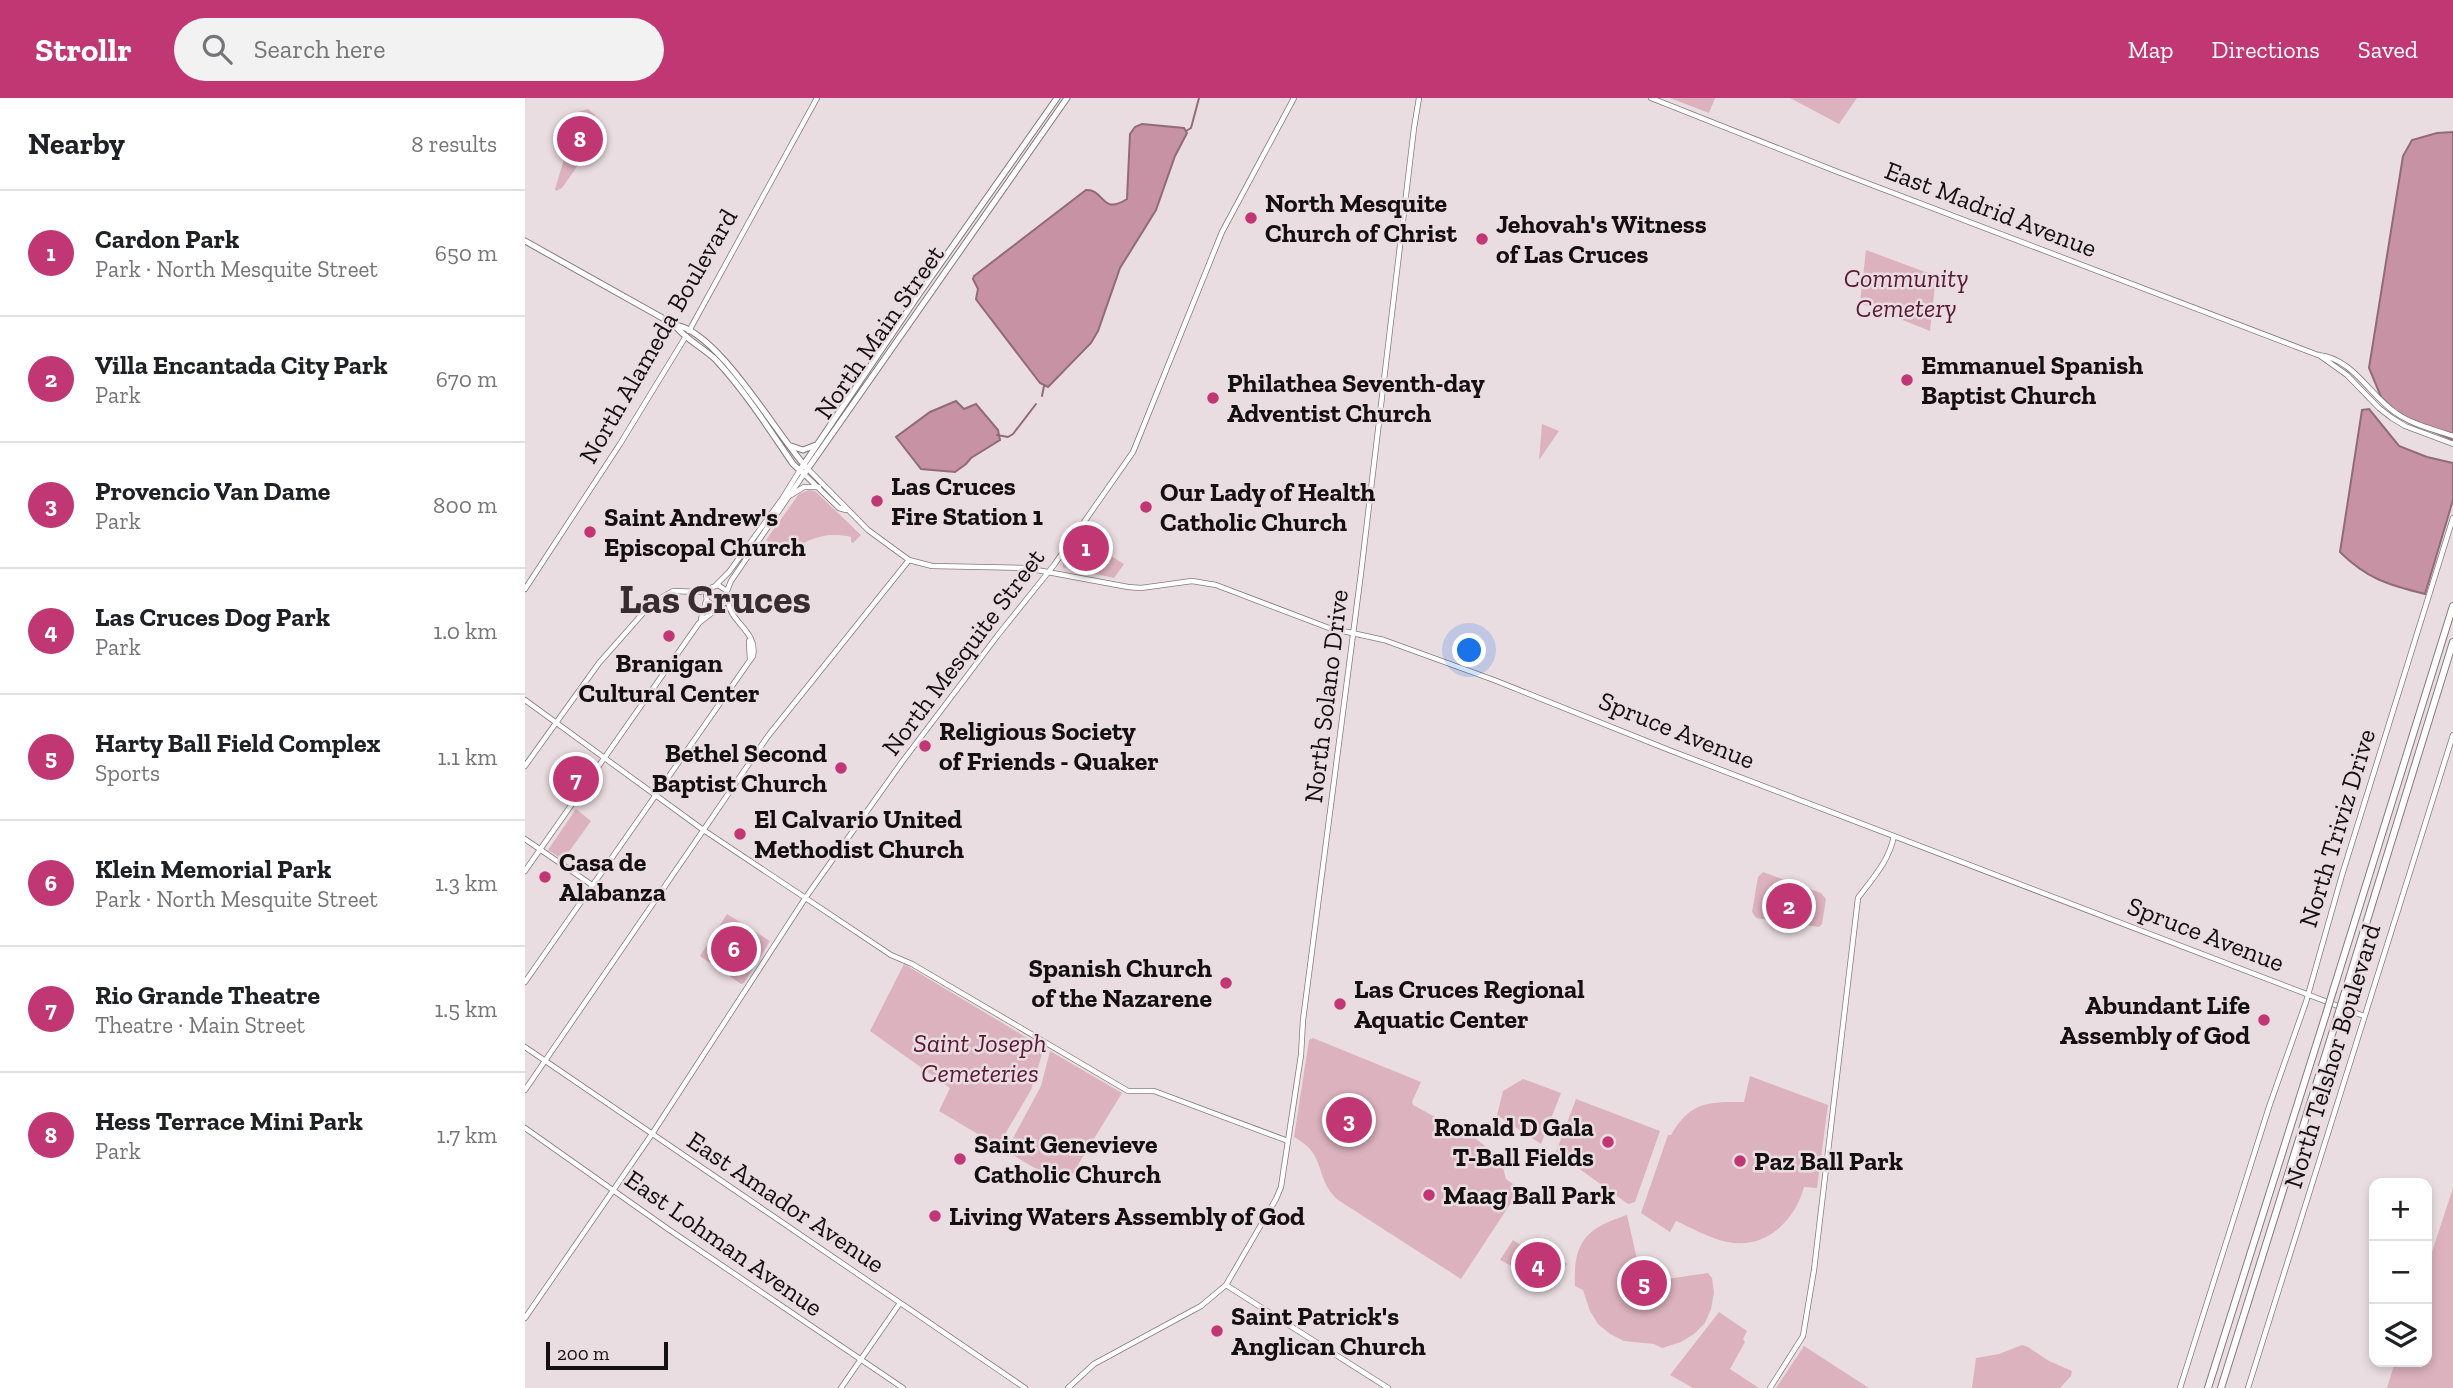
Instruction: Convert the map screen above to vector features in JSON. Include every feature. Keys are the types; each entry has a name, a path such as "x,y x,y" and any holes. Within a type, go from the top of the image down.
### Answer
{"highway":[{"path":"2209,1388 2453,606"},
{"path":"2221,1388 2453,642"}],"main road":[{"name":"North Main Street","path":"804,469 816,445 937,267 1057,98"},
{"name":"North Main Street","path":"804,469 1067,98"},
{"path":"525,241 675,326 678,331 688,333 723,360 786,441 804,469"},
{"path":"688,333 728,374 804,469"},
{"path":"786,441 793,448 803,450 816,445"}],"street":[{"name":"North Alameda Boulevard","path":"525,589 620,444 688,333 817,98"},
{"name":"North Mesquite Street","path":"525,1318 652,1134 806,897 902,762 1048,572 1133,452 1222,232 1294,98"},
{"name":"North Solano Drive","path":"1226,1285 1276,1199 1284,1173 1301,1055 1303,1020 1419,98"},
{"name":"East Madrid Avenue","path":"1651,98 2339,362 2352,371 2381,402 2402,416 2453,436"},
{"name":"East Madrid Avenue","path":"2318,355 2347,375 2392,418 2415,430 2453,443"},
{"path":"804,469 839,508 846,510"},
{"path":"525,1090 643,920 702,829 805,687 909,560 890,548 846,510 842,503 804,469"},
{"name":"North Main Street","path":"727,591 738,570 791,495 804,469"},
{"name":"North Main Street","path":"713,586 729,572 804,469"},
{"path":"791,495 804,487 819,487"},
{"name":"North Triviz Drive","path":"2180,1388 2269,1107 2308,994 2341,875 2453,518"},
{"name":"Spruce Avenue","path":"909,560 932,566 1026,568 1128,587 1141,588 1192,581 1219,587 1329,628 1384,640 1450,663 1669,750 2364,1016"},
{"path":"699,623 707,591 713,586"},
{"path":"525,766 608,652 652,603 673,591 700,592 713,586 722,586 727,591 729,609 751,639 754,653 525,982"},
{"path":"662,597 684,593 706,598 712,606 719,607 746,634 751,644 750,660"},
{"path":"525,871 699,623 727,600"},
{"path":"525,701 702,829 880,949 912,964 1128,1091 1154,1091 1288,1141"},
{"name":"North Telshor Boulevard","path":"2248,1388 2453,735"},
{"path":"1770,1388 1803,1336 1814,1270 1858,898 1891,851 1894,835"},
{"path":"525,839 592,885"},
{"name":"East Amador Avenue","path":"525,1047 1025,1388"},
{"name":"East Lohman Avenue","path":"525,1128 903,1388"},
{"path":"1068,1388 1094,1364 1201,1306 1226,1285 1388,1388"},
{"path":"841,1388 900,1303"}],"green space":[{"path":"1670,98 1715,98 1709,113"},
{"path":"1790,98 1857,98 1839,124"},
{"path":"588,109 595,115 594,133 579,163 562,188 556,191 578,112"},
{"name":"Community Cemetery","path":"1866,250 1936,276 1930,331 1860,303"},
{"path":"1542,424 1559,431 1539,460"},
{"path":"815,491 861,535 853,543 851,537 842,535 816,538 786,556 766,540 799,494"},
{"path":"1080,536 1124,564 1114,578 1063,567 1063,561"},
{"path":"576,809 591,821 563,860 548,850"},
{"path":"1763,872 1821,893 1826,899 1822,924 1819,927 1756,918 1752,912 1758,877"},
{"path":"727,914 770,941 741,984 700,956"},
{"name":"Saint Joseph Cemeteries","path":"904,964 1044,1048 1031,1090 998,1146 939,1111 950,1088 870,1031"},
{"path":"1313,1038 1421,1082 1413,1105 1476,1139 1493,1152 1502,1164 1506,1179 1520,1189 1461,1279 1338,1200 1325,1183 1312,1151 1294,1137 1309,1040"},
{"name":"Saint Joseph Cemeteries","path":"1050,1051 1122,1093 1065,1186 1006,1151 1041,1086"},
{"name":"Paz Ball Park","path":"1750,1076 1828,1105 1817,1188 1804,1187 1794,1211 1786,1221 1766,1237 1754,1242 1727,1242 1676,1221 1670,1232 1641,1213 1668,1135 1671,1135 1686,1115 1701,1106 1720,1102 1744,1102"},
{"path":"1523,1079 1561,1093 1541,1144 1497,1115 1503,1091"},
{"name":"Ronald D Gala T-Ball Fields","path":"1576,1099 1660,1131 1635,1202 1628,1204 1556,1152"},
{"path":"2453,1188 2453,1388 2387,1388 2393,1367 2432,1367 2432,1252"},
{"path":"1627,1215 1637,1259 1667,1279 1708,1273 1712,1278 1714,1293 1705,1323 1681,1342 1662,1348 1654,1344 1624,1341 1610,1334 1598,1324 1590,1311 1583,1290 1575,1286 1577,1258 1585,1239 1601,1225"},
{"path":"1513,1240 1545,1261 1550,1254 1567,1264 1552,1288 1512,1270 1514,1267 1500,1260"},
{"path":"1719,1312 1747,1331 1743,1339 1745,1342 1730,1369 1759,1388 1693,1388 1670,1375"},
{"path":"2022,1345 2072,1371 2071,1376 2060,1388 1972,1388 1976,1358 1999,1354"},
{"path":"1804,1346 1869,1388 1776,1388"}],"shaded area":[{"path":"1142,124 1184,128 1187,133 1175,156 1156,210 1120,268 1098,331 1091,343 1048,387 1040,383 976,299 978,289 974,276 1086,190 1097,193 1112,205 1127,199 1130,134 1135,127"},
{"path":"2453,132 2453,440 2405,420 2381,397 2369,368 2403,156 2412,140"},
{"path":"956,401 964,409 976,404 998,430 1000,440 971,458 955,472 921,469 896,437 930,412"},
{"path":"2369,409 2399,446 2453,463 2453,500 2425,594 2379,580 2360,569 2340,552 2362,410"}],"waterway":[{"path":"1186,131 1191,128 1199,98"},
{"path":"1042,396 1044,386"},
{"path":"997,435 1008,437 1013,434 1036,404"}],"place":[{"name":"Hess Terrace Mini Park","path":"580,139"},
{"name":"North Mesquite Church of Christ","path":"1251,218"},
{"name":"Jehovah's Witness of Las Cruces","path":"1482,239"},
{"name":"Emmanuel Spanish Baptist Church","path":"1907,380"},
{"name":"Philathea Seventh-day Adventist Church","path":"1213,398"},
{"name":"Las Cruces Fire Station 1","path":"877,501"},
{"name":"Our Lady of Health Catholic Church","path":"1146,507"},
{"name":"Saint Andrew's Episcopal Church","path":"590,532"},
{"name":"Cardon Park","path":"1086,548"},
{"name":"Branigan Cultural Center","path":"669,636"},
{"name":"Religious Society of Friends - Quaker","path":"925,746"},
{"name":"Bethel Second Baptist Church","path":"841,768"},
{"name":"Rio Grande Theatre","path":"576,779"},
{"name":"El Calvario United Methodist Church","path":"740,834"},
{"name":"Casa de Alabanza","path":"545,877"},
{"name":"Villa Encantada City Park","path":"1789,906"},
{"name":"Klein Memorial Park","path":"734,949"},
{"name":"Spanish Church of the Nazarene","path":"1226,983"},
{"name":"Las Cruces Regional Aquatic Center","path":"1340,1004"},
{"name":"Abundant Life Assembly of God","path":"2264,1020"},
{"name":"Provencio Van Dame","path":"1349,1120"},
{"name":"Ronald D Gala T-Ball Fields","path":"1608,1142"},
{"name":"Saint Genevieve Catholic Church","path":"960,1159"},
{"name":"Paz Ball Park","path":"1740,1161"},
{"name":"Maag Ball Park","path":"1429,1195"},
{"name":"Living Waters Assembly of God","path":"935,1216"},
{"name":"Las Cruces Dog Park","path":"1538,1265"},
{"name":"Harty Ball Field Complex","path":"1644,1283"},
{"name":"Saint Patrick's Anglican Church","path":"1217,1331"}],"district":[{"name":"Las Cruces","path":"715,599"}]}
